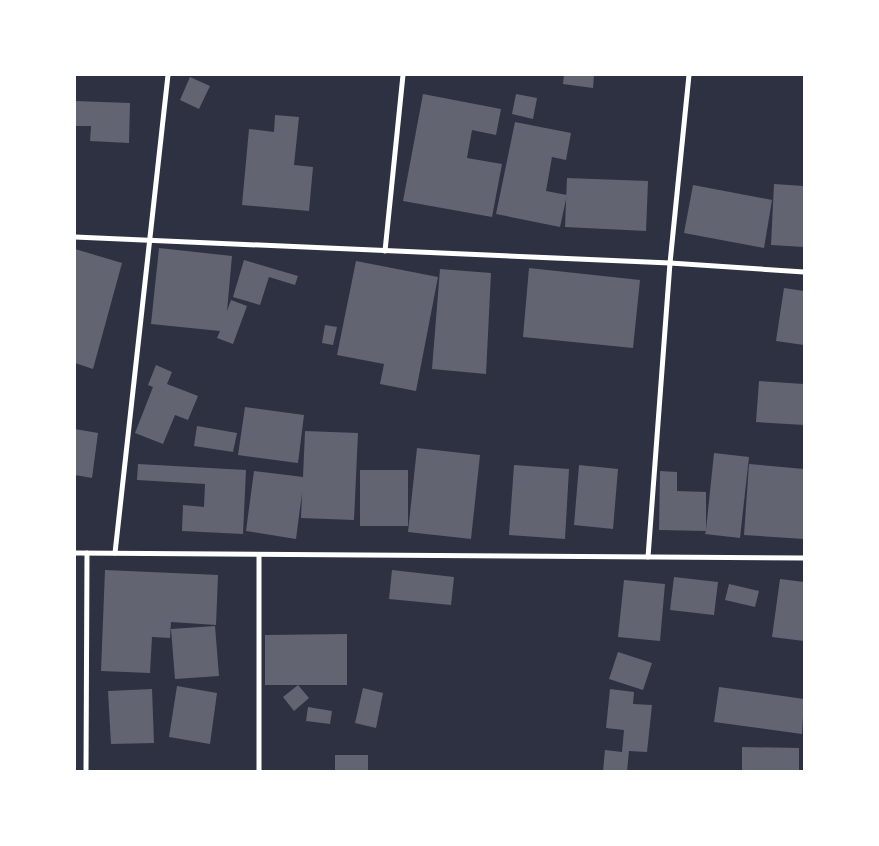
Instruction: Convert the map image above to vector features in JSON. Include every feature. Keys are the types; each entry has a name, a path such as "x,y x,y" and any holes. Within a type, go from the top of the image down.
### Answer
{"street":[{"path":"115,554 168,75"},
{"path":"384,251 403,75"},
{"path":"648,557 670,263 689,75"},
{"path":"75,237 670,263 804,272"},
{"path":"75,553 804,558"},
{"path":"86,771 87,554"},
{"path":"259,555 259,771"}],"building":[{"path":"564,75 594,75 593,88 563,84"},
{"path":"190,77 210,86 199,109 180,100"},
{"path":"423,94 501,109 496,135 472,130 467,158 502,164 492,217 403,201"},
{"path":"516,94 537,98 533,119 512,114"},
{"path":"75,101 130,103 129,143 90,141 91,126 75,126"},
{"path":"275,115 299,117 294,165 313,167 309,211 242,205 249,129 274,132"},
{"path":"515,122 571,133 566,160 552,157 546,191 567,195 560,227 496,214"},
{"path":"567,178 648,181 646,231 565,227"},
{"path":"774,184 804,186 804,247 771,245"},
{"path":"693,185 772,200 764,248 684,233"},
{"path":"159,248 232,256 227,311 231,300 247,306 233,344 217,338 220,331 151,324"},
{"path":"75,249 122,263 93,369 75,363"},
{"path":"244,260 298,276 295,285 269,277 260,305 233,297"},
{"path":"356,261 438,277 416,391 380,384 384,364 337,355"},
{"path":"529,268 640,280 633,348 523,337"},
{"path":"440,269 491,273 486,374 432,369"},
{"path":"784,288 804,291 804,345 776,341"},
{"path":"325,325 337,327 333,345 322,343"},
{"path":"156,365 172,372 167,384 198,396 188,420 175,415 163,444 135,433 153,387 148,385"},
{"path":"759,381 804,384 804,425 756,422"},
{"path":"245,407 304,415 298,463 238,455"},
{"path":"197,426 237,433 233,452 194,446"},
{"path":"75,429 98,433 92,478 75,475"},
{"path":"305,431 358,433 354,520 301,518 302,493 296,539 246,531 254,471 303,477"},
{"path":"417,448 480,455 471,539 408,532"},
{"path":"714,453 749,457 740,538 705,534 706,531 659,530 660,471 677,472 677,491 706,492 706,530"},
{"path":"138,464 246,470 243,534 182,531 183,505 204,507 205,484 137,480"},
{"path":"749,464 804,469 804,539 744,535"},
{"path":"514,465 569,469 565,539 509,535"},
{"path":"579,465 618,469 613,529 574,525"},
{"path":"360,470 408,470 408,526 360,526"},
{"path":"105,570 218,575 216,625 171,622 170,638 152,637 150,673 101,671"},
{"path":"392,570 454,577 451,605 389,599"},
{"path":"674,577 718,582 714,615 670,610"},
{"path":"780,579 804,582 804,641 772,637"},
{"path":"624,580 665,584 660,641 618,637"},
{"path":"729,584 759,591 755,607 725,600"},
{"path":"215,626 219,676 175,679 171,629"},
{"path":"347,634 347,685 265,685 265,635"},
{"path":"618,652 652,663 643,690 609,679"},
{"path":"298,685 309,698 294,711 283,697"},
{"path":"177,686 217,693 210,744 169,737"},
{"path":"719,687 804,699 802,734 714,722"},
{"path":"363,688 383,693 376,728 355,723"},
{"path":"152,689 154,743 111,744 108,691"},
{"path":"610,689 634,692 633,704 652,705 647,752 629,751 627,771 603,771 605,750 622,752 624,730 606,728"},
{"path":"308,707 332,711 330,724 306,721"},
{"path":"742,747 799,748 799,771 742,771"},
{"path":"335,755 368,755 368,771 335,771"}]}
